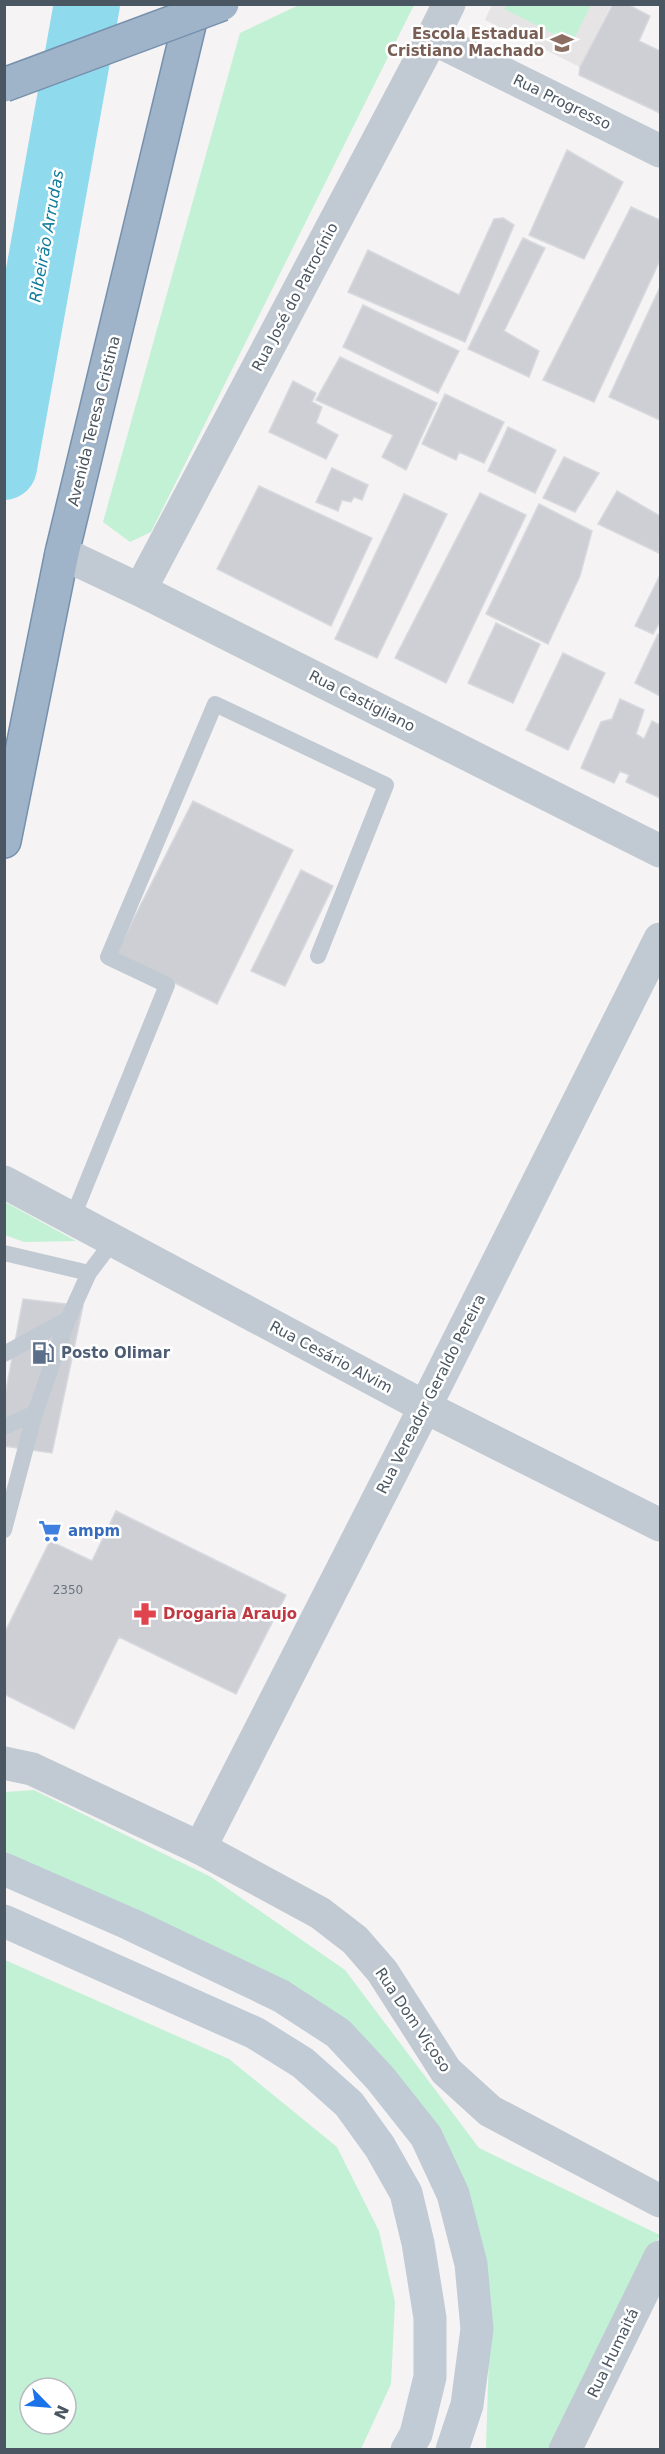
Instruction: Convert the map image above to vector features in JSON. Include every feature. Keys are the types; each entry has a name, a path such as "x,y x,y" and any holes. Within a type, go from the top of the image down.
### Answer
{"highway":[{"name":"Avenida Teresa Cristina","path":"4,840 62,553 194,4"},
{"path":"4,85 222,4"}],"main road":[{"path":"4,1869 130,1924 281,1996 338,2033 380,2078 426,2136 453,2194 471,2264 477,2329 467,2405 452,2450"},
{"path":"4,1921 255,2033 303,2063 348,2104 380,2147 406,2193 418,2243 430,2318 430,2378 416,2434 407,2450"}],"street":[{"name":"Rua José do Patrocínio","path":"140,590 449,4"},
{"name":"Rua Progresso","path":"432,38 660,151"},
{"name":"Rua Castigliano","path":"62,553 660,851"},
{"name":"Rua Vereador Geraldo Pereira","path":"200,1848 660,939"},
{"name":"Rua Cesário Alvim","path":"4,1182 425,1407 660,1524"},
{"name":"Rua Dom Viçoso","path":"4,1763 32,1769 200,1848 320,1913 355,1940 382,1971 446,2071 490,2111 660,2201"},
{"name":"Rua Humaitá","path":"565,2450 660,2257"}],"lane":[{"path":"72,1219 167,985 108,957 215,704 386,785 318,956"},
{"path":"4,1530 11,1479 68,1319 89,1274 113,1241"},
{"path":"4,1253 89,1274"},
{"path":"4,1354 68,1319"},
{"path":"4,1428 34,1413"}],"shaded area":[{"name":"Escola Estadual Cristiano Machado","path":"492,5 611,5 580,67 485,20"}],"green space":[{"path":"299,5 414,5 151,532 130,542 103,522 240,33"},
{"path":"507,5 591,5 572,43 504,9"},
{"path":"5,1202 76,1241 24,1242 5,1235"},
{"path":"34,1790 211,1877 345,1970 479,2148 660,2235 554,2449 486,2449 490,2320 448,2172 363,2059 5,1854 5,1792"},
{"path":"5,1960 229,2059 337,2147 379,2231 395,2302 391,2384 361,2449 5,2449"}],"building":[{"path":"613,4 627,4 650,16 639,41 660,51 660,113 579,75 580,67"},
{"path":"567,150 623,182 584,259 529,235"},
{"path":"631,207 660,220 660,260 594,402 543,380"},
{"path":"503,218 514,225 465,342 348,292 368,250 459,295 494,219"},
{"path":"523,238 545,248 504,331 539,351 529,377 468,349"},
{"path":"660,287 660,420 609,397"},
{"path":"363,305 459,351 438,393 343,347"},
{"path":"340,357 437,403 406,470 382,457 393,435 316,400"},
{"path":"293,381 316,393 312,402 322,407 316,423 338,435 326,459 269,432"},
{"path":"445,394 504,422 484,463 459,452 456,460 422,444"},
{"path":"508,427 556,450 535,493 488,471"},
{"path":"564,457 599,473 575,512 543,498"},
{"path":"332,468 368,485 362,500 354,497 351,502 342,500 338,511 316,502"},
{"path":"259,486 372,538 331,626 217,569"},
{"path":"617,491 660,516 659,553 598,524"},
{"path":"480,493 526,515 446,683 395,658"},
{"path":"404,494 447,514 377,658 335,639"},
{"path":"539,504 592,531 580,576 548,644 486,614"},
{"path":"660,575 660,622 653,634 635,626"},
{"path":"496,623 540,644 513,703 468,683"},
{"path":"658,634 660,636 660,696 635,683"},
{"path":"563,653 605,673 568,750 526,730"},
{"path":"620,699 644,710 636,734 644,739 652,721 660,725 660,798 626,782 629,775 620,771 614,783 581,768 601,722 612,719"},
{"path":"193,801 293,850 217,1004 116,954"},
{"path":"301,870 333,886 285,986 251,971"},
{"name":"Posto Olimar","path":"23,1299 83,1306 52,1453 4,1446 4,1401"},
{"name":"Drogaria Araujo","path":"116,1511 286,1595 236,1694 119,1637 74,1729 4,1694 4,1634 50,1541 92,1561"}],"waterway":[{"name":"Ribeirão Arrudas","path":"4,467 87,4"}],"place":[{"name":"Escola Estadual Cristiano Machado","path":"562,43"},
{"name":"Posto Olimar","path":"43,1353"},
{"name":"ampm","path":"50,1531"},
{"name":"Drogaria Araujo","path":"145,1614"}]}
